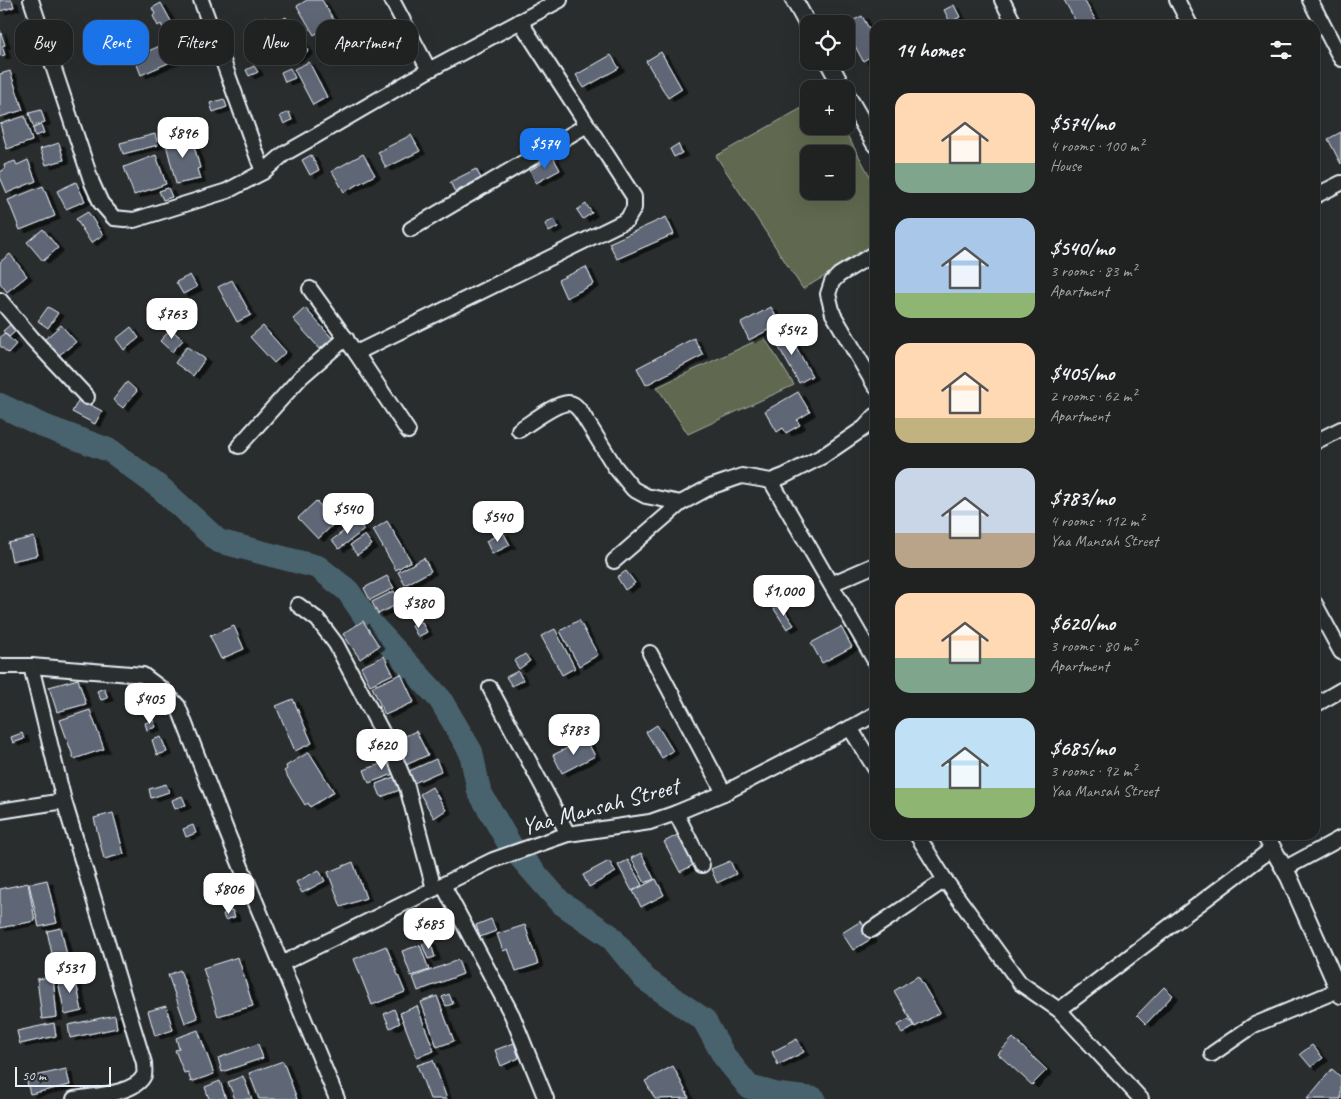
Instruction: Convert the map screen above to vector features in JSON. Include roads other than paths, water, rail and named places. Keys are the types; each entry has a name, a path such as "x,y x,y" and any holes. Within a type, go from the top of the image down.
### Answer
{"street":[{"path":"32,0 92,183 101,203 114,218 134,220 227,191 262,172 292,150 429,70 560,0"},
{"path":"201,0 262,172"},
{"path":"392,0 429,70"},
{"path":"794,0 802,15"},
{"path":"1002,0 1012,20"},
{"path":"1177,0 1187,20"},
{"path":"1310,0 1341,59"},
{"path":"356,354 627,220 634,208 634,197 520,21"},
{"path":"855,110 870,135"},
{"path":"411,229 587,125"},
{"path":"1320,194 1341,183"},
{"path":"870,256 839,275 832,282 828,294 833,314 870,377"},
{"path":"310,289 346,338 408,431"},
{"path":"0,300 32,338 87,396"},
{"path":"239,446 301,377 346,338"},
{"path":"520,430 558,406 569,403 575,405 615,467 633,489 646,496 681,503"},
{"path":"614,561 681,503 710,487 742,476 771,481 784,476 823,456 864,428 870,421"},
{"path":"1320,440 1341,429"},
{"path":"771,481 870,652"},
{"path":"831,584 870,567"},
{"path":"298,605 318,620 336,644 392,751 407,787 439,887 512,1015 546,1099"},
{"path":"1320,613 1341,652"},
{"path":"650,653 724,793"},
{"path":"0,666 31,666 143,675 163,690 178,706 336,1099"},
{"path":"31,666 64,802 144,1063 144,1074 138,1083 124,1090 74,1099"},
{"path":"490,688 568,834"},
{"path":"1320,702 1341,690"},
{"name":"Yaa Mansah Street","path":"281,964 492,860 568,834 650,822 676,813 724,793 870,717"},
{"path":"850,728 870,760"},
{"path":"0,811 64,802"},
{"path":"676,813 702,865"},
{"path":"1284,869 1341,838"},
{"path":"920,840 945,880 1020,983 1059,1010 1141,1099"},
{"path":"1059,1010 1269,841 1284,869 1340,991 1254,1025 1212,1054"},
{"path":"871,930 945,880"}],"waterway":[{"path":"0,405 46,427 111,451 163,490 218,541 318,567 348,591 369,622 440,699 471,752 479,791 510,845 560,902 610,936 645,979 704,1020 724,1056 749,1087 779,1095 814,1099"}]}
